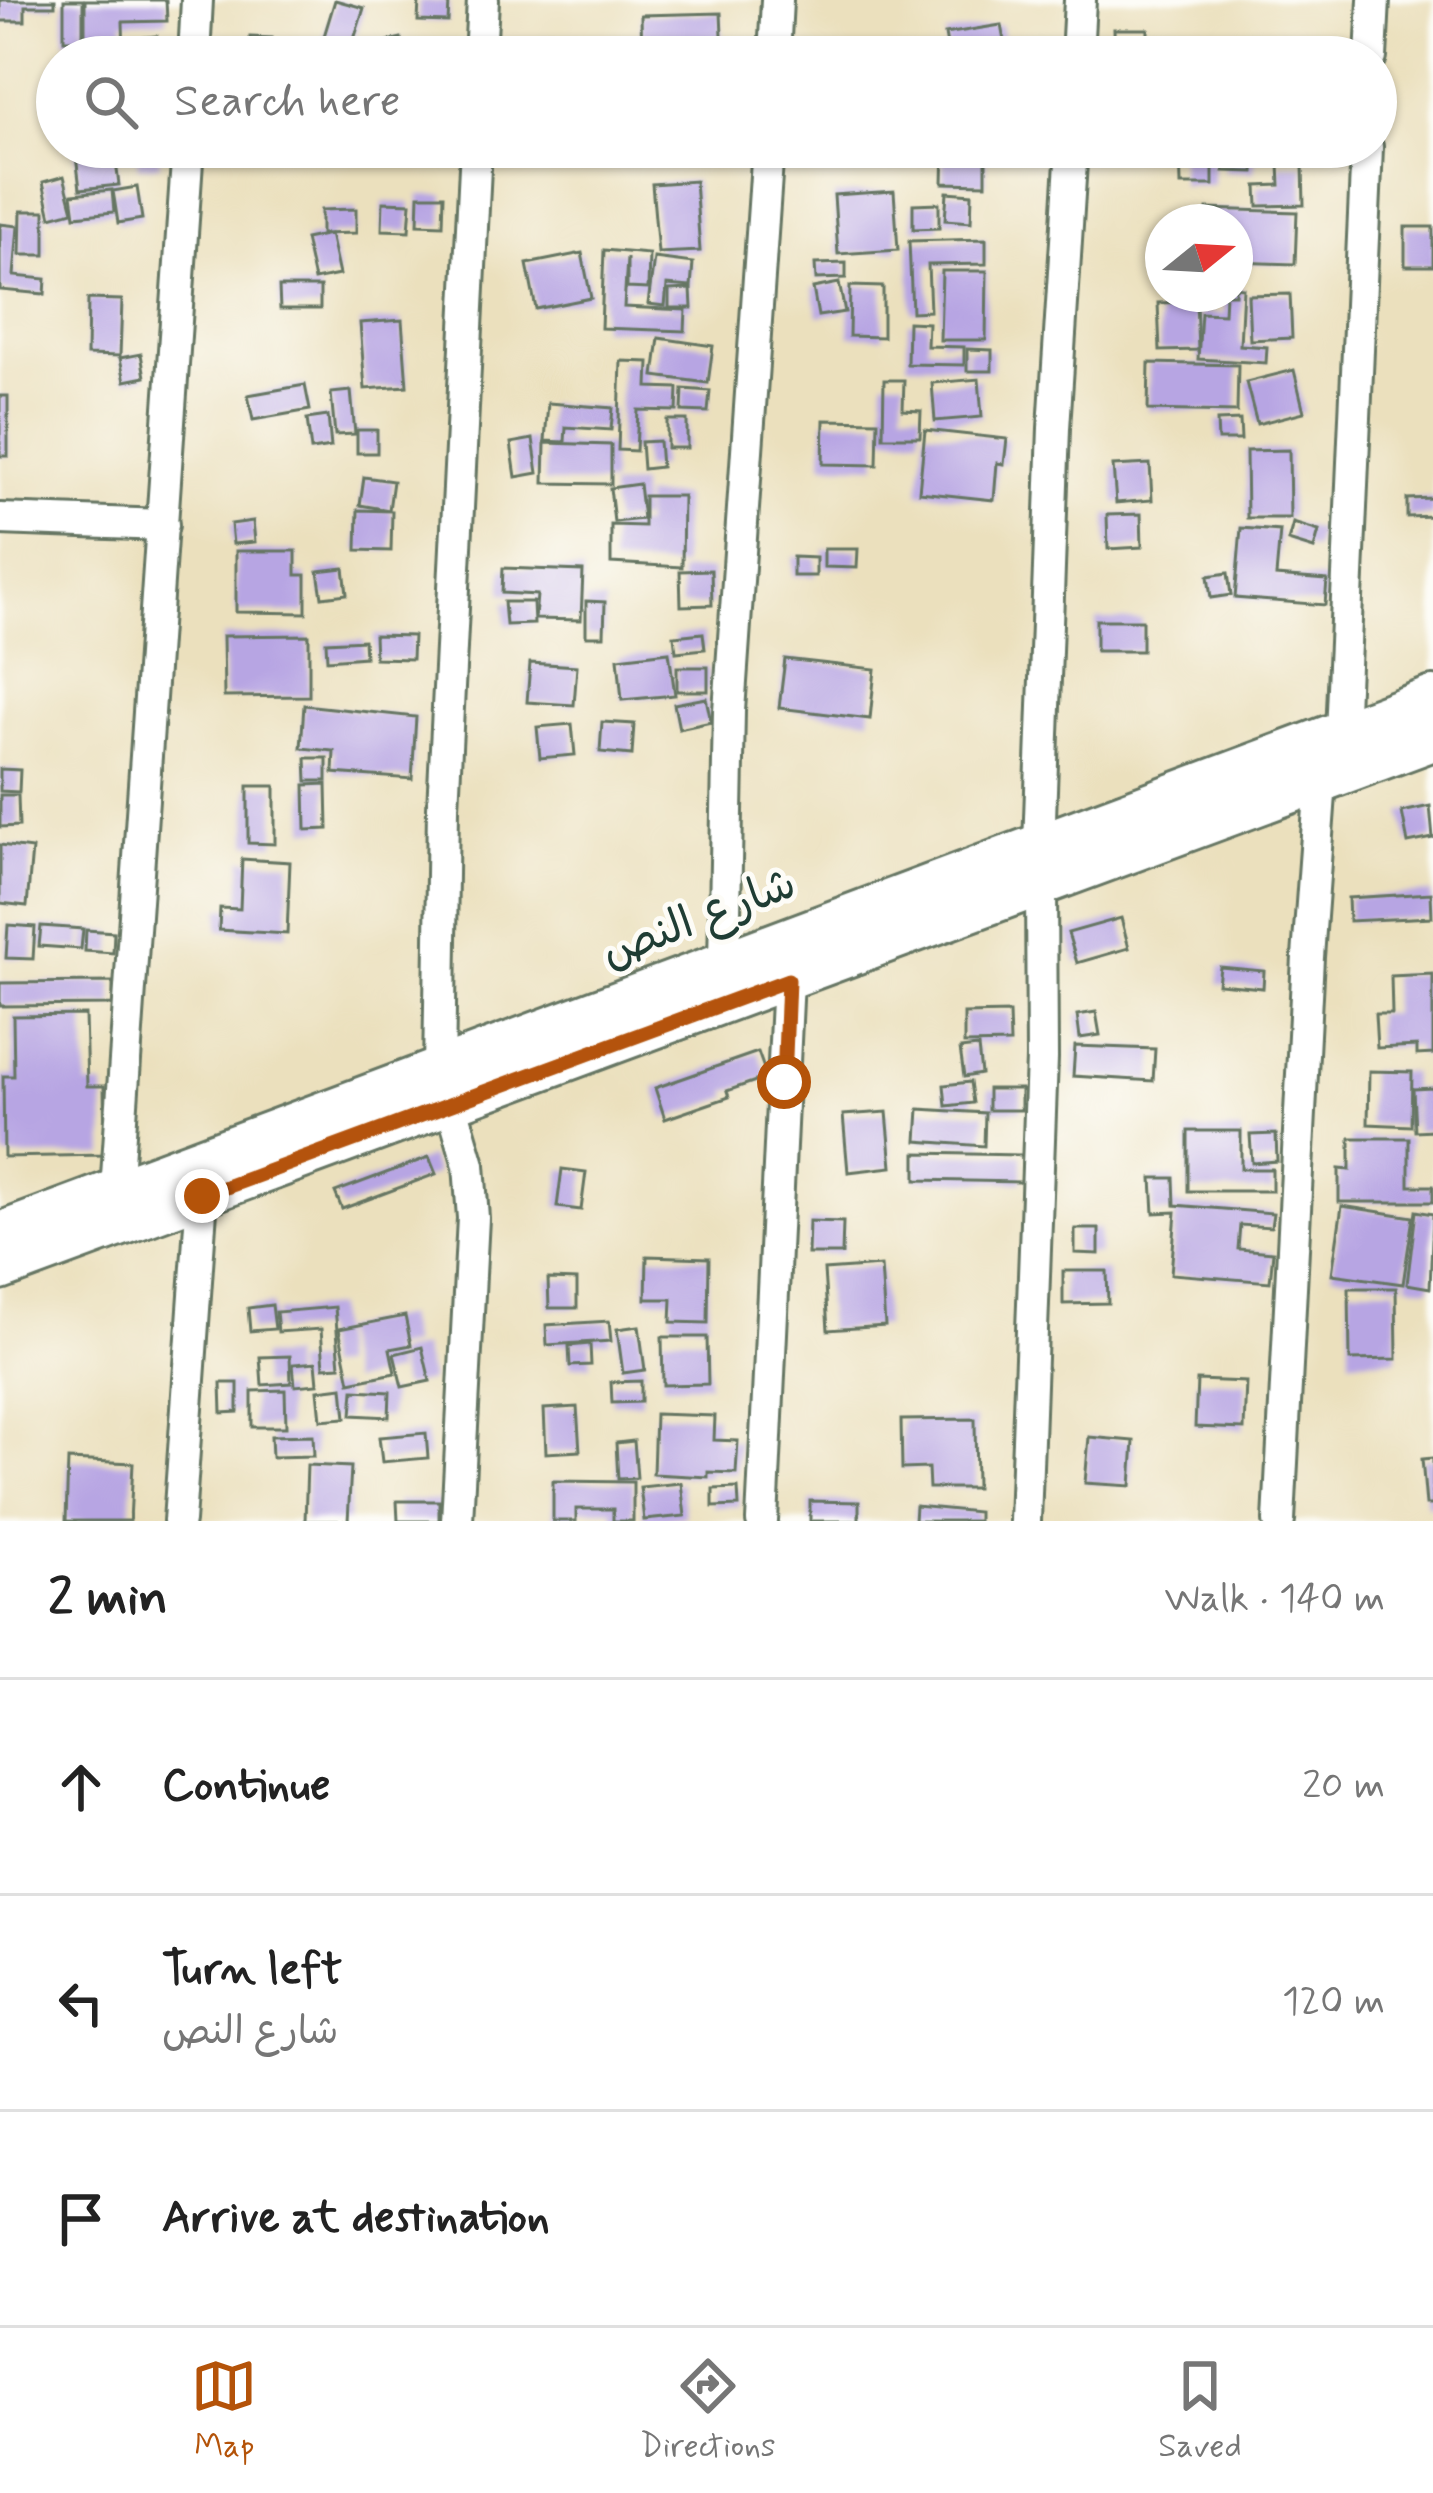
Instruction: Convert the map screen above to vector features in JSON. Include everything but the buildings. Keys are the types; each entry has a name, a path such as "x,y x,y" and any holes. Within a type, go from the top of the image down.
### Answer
{"main road":[{"name":"شارع النص","path":"0,1234 116,1191 788,980 1341,733 1433,698"},
{"name":"شارع النص","path":"0,1270 202,1196 724,963 1321,781 1433,740"}],"street":[{"path":"195,36 197,0"},
{"path":"481,36 483,0"},
{"path":"775,36 777,0"},
{"path":"1078,36 1080,0"},
{"path":"1372,36 1374,0"},
{"path":"116,1191 187,168"},
{"path":"457,1521 473,1217 469,1165 445,1088 443,808 475,168"},
{"path":"724,963 730,711 766,168"},
{"path":"1025,1521 1042,1058 1040,866 1054,428 1071,168"},
{"path":"1341,733 1365,168"},
{"path":"0,518 163,525"},
{"path":"1279,1521 1307,957 1321,781"},
{"path":"762,1521 788,980"},
{"path":"179,1521 202,1196"}],"route":[{"path":"202,1196 788,980 784,1082"}]}
